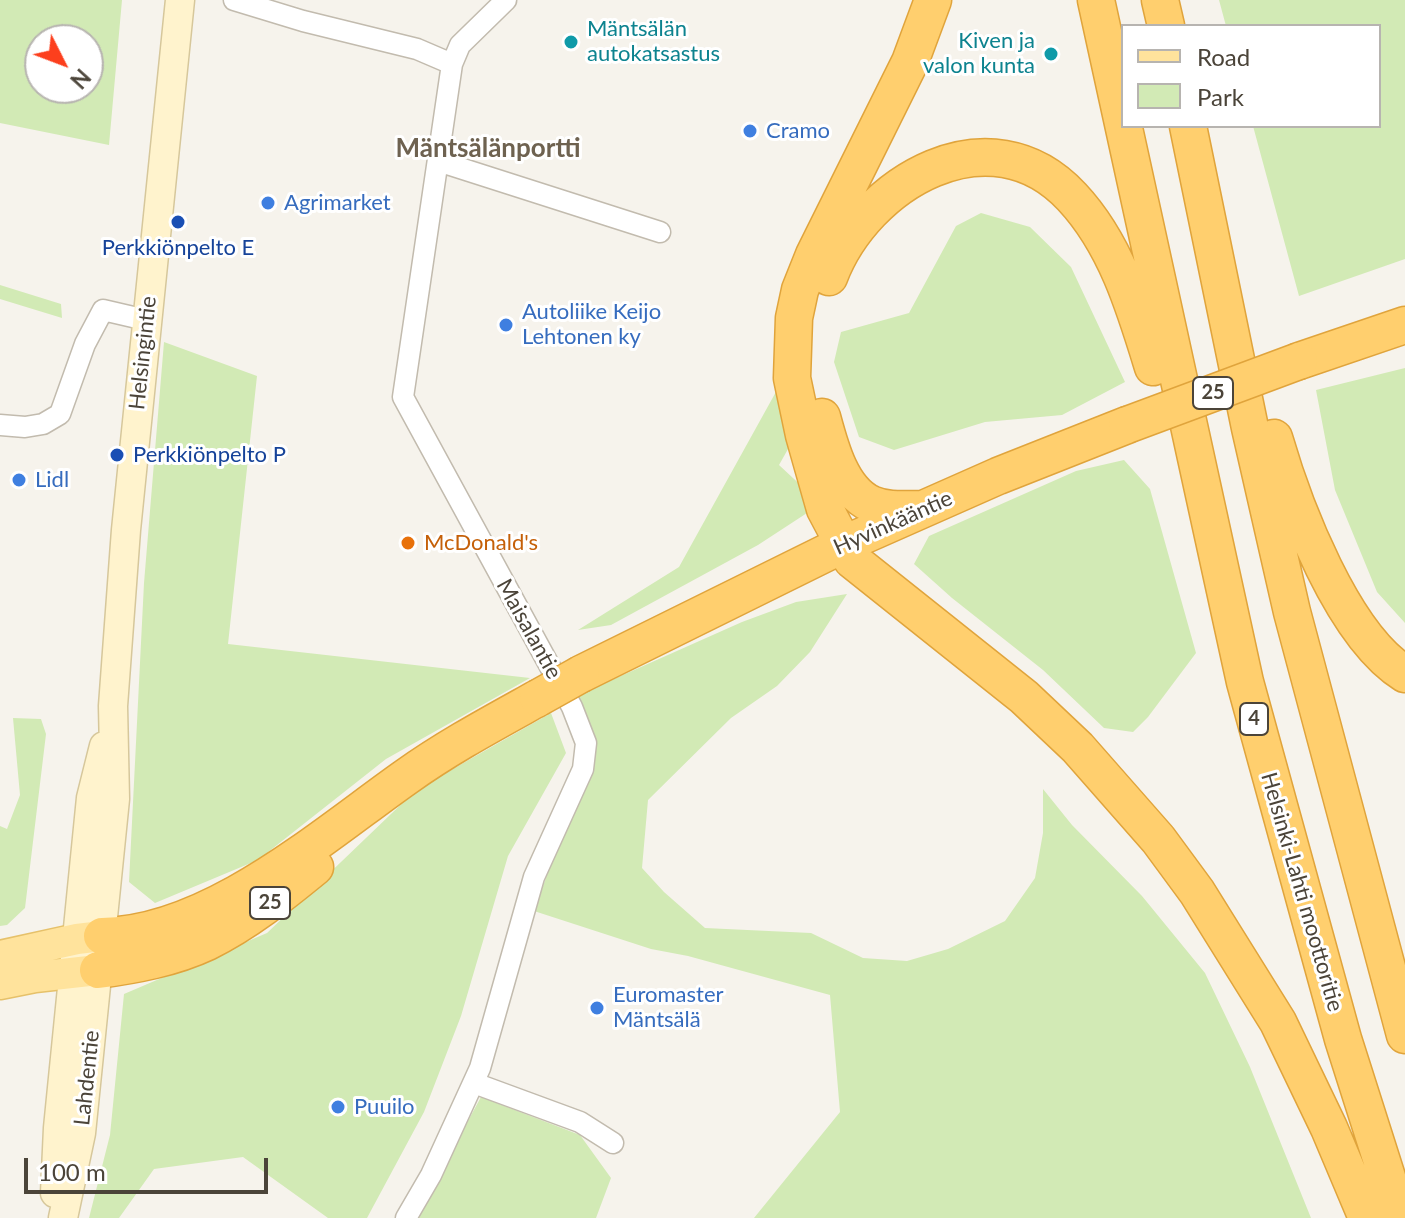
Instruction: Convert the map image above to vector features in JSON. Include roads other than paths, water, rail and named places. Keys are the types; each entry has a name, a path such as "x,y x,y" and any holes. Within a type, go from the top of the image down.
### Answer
{"highway":[{"path":"933,0 910,62 814,255 800,290 794,318 791,357 795,393 825,509 842,545 861,568 974,655 1078,748 1119,792 1181,870 1232,945 1278,1022 1329,1128 1367,1218"},
{"name":"Helsinki-Lahti moottoritie","path":"1096,0 1121,114"},
{"path":"1160,0 1166,24"},
{"name":"Helsinki-Lahti moottoritie","path":"1124,128 1245,682 1343,1039 1400,1218"},
{"path":"1190,128 1250,428 1292,612 1405,1035"},
{"path":"1191,128 1268,418 1282,466 1307,531 1325,572 1350,613 1377,651 1405,674"},
{"path":"922,509 889,509 866,501 846,481 822,419 814,373 815,327 821,297 833,265 849,239 891,192 916,174 960,159 994,158 1019,163 1048,177 1071,196 1106,244 1124,281 1147,346 1245,682"},
{"name":"Hyvinkääntie","path":"88,954 120,936 194,917 306,849 460,741 581,674 842,545 1127,425 1405,325"},
{"path":"696,617 792,585 826,580 871,586 907,605"}],"main road":[{"name":"Helsingintie","path":"88,954 115,799 113,706 126,530 180,0"},
{"path":"0,956 88,954"},
{"path":"0,984 88,954"},
{"name":"Lahdentie","path":"53,1218 58,1128 88,954"},
{"name":"Lahdentie","path":"63,1218 81,1133 88,954"}],"street":[{"path":"234,0 303,21 417,49 452,64"},
{"name":"Maisalantie","path":"406,1218 431,1175 474,1083 534,877 583,769 586,743 572,707 403,397 452,64 460,45 506,0"},
{"path":"438,161 660,232"},
{"path":"0,425 25,427 43,424 60,414 85,344 103,310 146,320"},
{"path":"474,1083 580,1122 613,1143"}],"place":[{"name":"Mäntsälän autokatsastus","path":"571,42"},
{"name":"Kiven ja valon kunta","path":"1051,54"},
{"name":"Cramo","path":"750,131"},
{"name":"Agrimarket","path":"268,203"},
{"name":"Perkkiönpelto E","path":"178,222"},
{"name":"Autoliike Keijo Lehtonen ky","path":"506,325"},
{"name":"Perkkiönpelto P","path":"117,455"},
{"name":"Lidl","path":"19,480"},
{"name":"McDonald's","path":"408,543"},
{"name":"Euromaster Mäntsälä","path":"597,1008"},
{"name":"Puuilo","path":"338,1107"}],"district":[{"name":"Mäntsälänportti","path":"488,149"}]}
